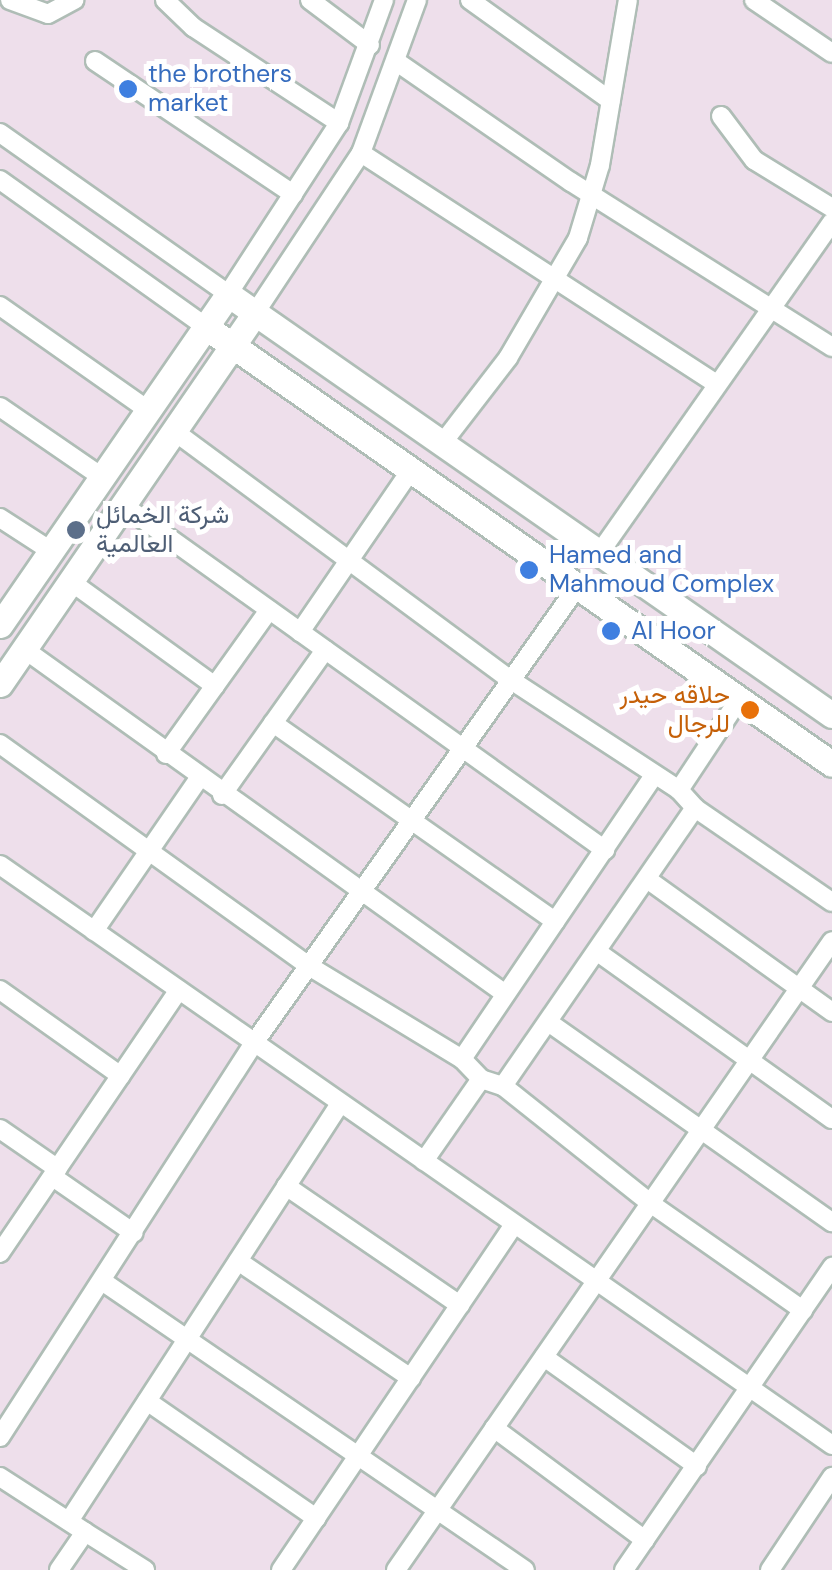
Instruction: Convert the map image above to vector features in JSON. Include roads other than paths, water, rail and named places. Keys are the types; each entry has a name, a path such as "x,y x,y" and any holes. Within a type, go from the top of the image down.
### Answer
{"street":[{"path":"10,0 48,14 74,0"},
{"path":"165,0 193,27 339,122"},
{"path":"310,0 370,45"},
{"path":"1,621 206,327 339,122 384,0"},
{"path":"0,684 361,153 417,0"},
{"path":"470,0 611,101"},
{"path":"441,446 508,358 558,278 592,194 628,0"},
{"path":"754,0 828,43"},
{"path":"95,61 292,194"},
{"path":"397,62 592,194 832,347"},
{"path":"721,116 754,160 832,208"},
{"path":"0,133 441,446 832,715"},
{"path":"361,153 717,384"},
{"path":"0,180 408,474 832,764"},
{"path":"598,555 832,222"},
{"path":"0,306 148,410"},
{"path":"0,408 102,477"},
{"path":"174,431 511,680 653,777 679,790 695,808 832,902"},
{"path":"300,632 408,474"},
{"path":"123,505 605,850"},
{"path":"0,518 51,551"},
{"path":"70,581 215,686"},
{"path":"0,1438 254,1043 575,590"},
{"path":"166,754 270,610"},
{"path":"24,650 359,895 504,992"},
{"path":"222,794 326,650"},
{"path":"679,790 745,704 775,675"},
{"path":"273,723 554,921"},
{"path":"0,744 309,966 462,1059 481,1080 503,1086 650,1203 803,1310"},
{"path":"462,1059 653,777"},
{"path":"94,931 200,778"},
{"path":"503,1086 551,1024 695,808"},
{"path":"0,865 832,1446"},
{"path":"647,880 832,1012"},
{"path":"396,1570 832,941"},
{"path":"599,953 832,1119"},
{"path":"0,990 120,1076"},
{"path":"0,1254 179,990"},
{"path":"551,1024 832,1222"},
{"path":"424,1160 481,1080"},
{"path":"69,1521 340,1104"},
{"path":"0,1130 134,1233"},
{"path":"286,1186 460,1305"},
{"path":"281,1570 514,1225"},
{"path":"238,1260 410,1378"},
{"path":"624,1570 832,1266"},
{"path":"102,1280 525,1570"},
{"path":"544,1356 697,1466"},
{"path":"147,1400 316,1518"},
{"path":"494,1428 645,1540"},
{"path":"0,1477 145,1570"},
{"path":"770,1570 832,1477"},
{"path":"59,1570 86,1532"}],"place":[{"name":"the brothers market","path":"128,89"},
{"name":"شركة الخمائل العالمية","path":"76,530"},
{"name":"Hamed and Mahmoud Complex","path":"529,570"},
{"name":"Al Hoor","path":"611,631"},
{"name":"حلاقه حيدر للرجال","path":"750,710"}]}
